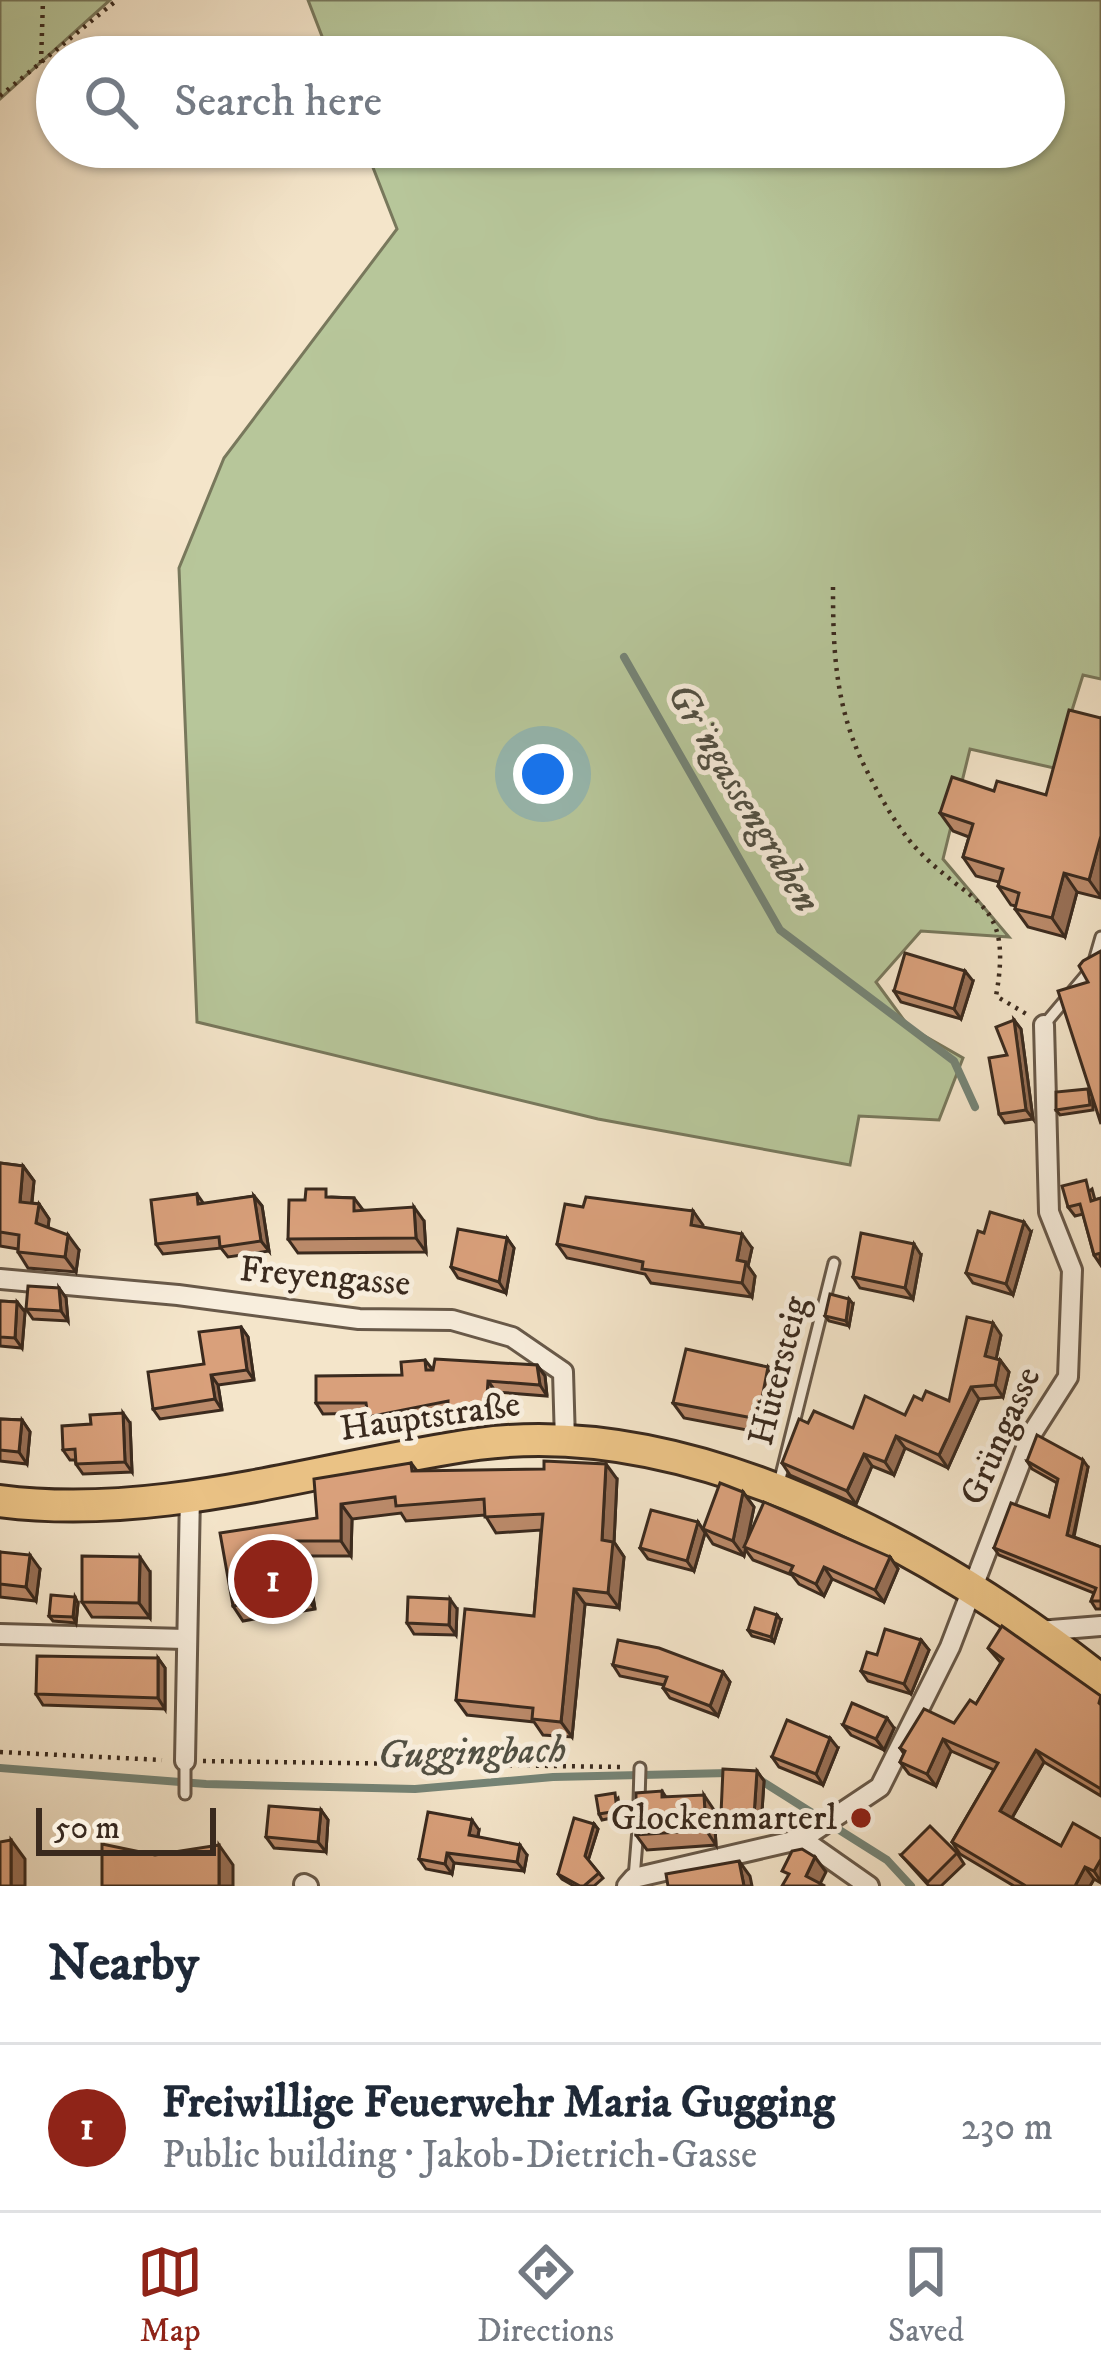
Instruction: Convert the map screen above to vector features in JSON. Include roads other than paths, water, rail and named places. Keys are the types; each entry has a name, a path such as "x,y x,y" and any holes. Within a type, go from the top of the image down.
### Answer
{"main road":[{"name":"Hauptstraße","path":"0,1501 108,1502 190,1494 482,1444 566,1441 625,1447 705,1465 777,1492 973,1587 1101,1680"}],"street":[{"name":"Grüngasse","path":"631,1882 808,1835 880,1787 950,1647 1031,1435 1068,1377 1072,1270 1049,1212 1044,1024"},
{"name":"Freyengasse","path":"0,1279 178,1294 359,1319 452,1320 512,1336 563,1372 566,1441"},
{"path":"185,1761 190,1494"},
{"path":"1039,1631 1101,1626"},
{"path":"0,1634 185,1639"},
{"path":"808,1835 869,1886"}],"lane":[{"path":"1044,1024 1092,968 1101,937"},
{"name":"Hütersteig","path":"777,1492 834,1263"},
{"path":"185,1761 185,1794"},
{"path":"631,1882 640,1769"}],"waterway":[{"name":"Gr¨ngassengraben","path":"624,657 780,930 954,1061 975,1107"},
{"name":"Guggingbach","path":"0,1768 206,1784 415,1789 553,1777 729,1773"},
{"name":"Guggingbach","path":"760,1780 887,1860 911,1886"}],"place":[{"name":"Freiwillige Feuerwehr Maria Gugging","path":"273,1579"},
{"name":"Glockenmarterl","path":"861,1818"}]}
